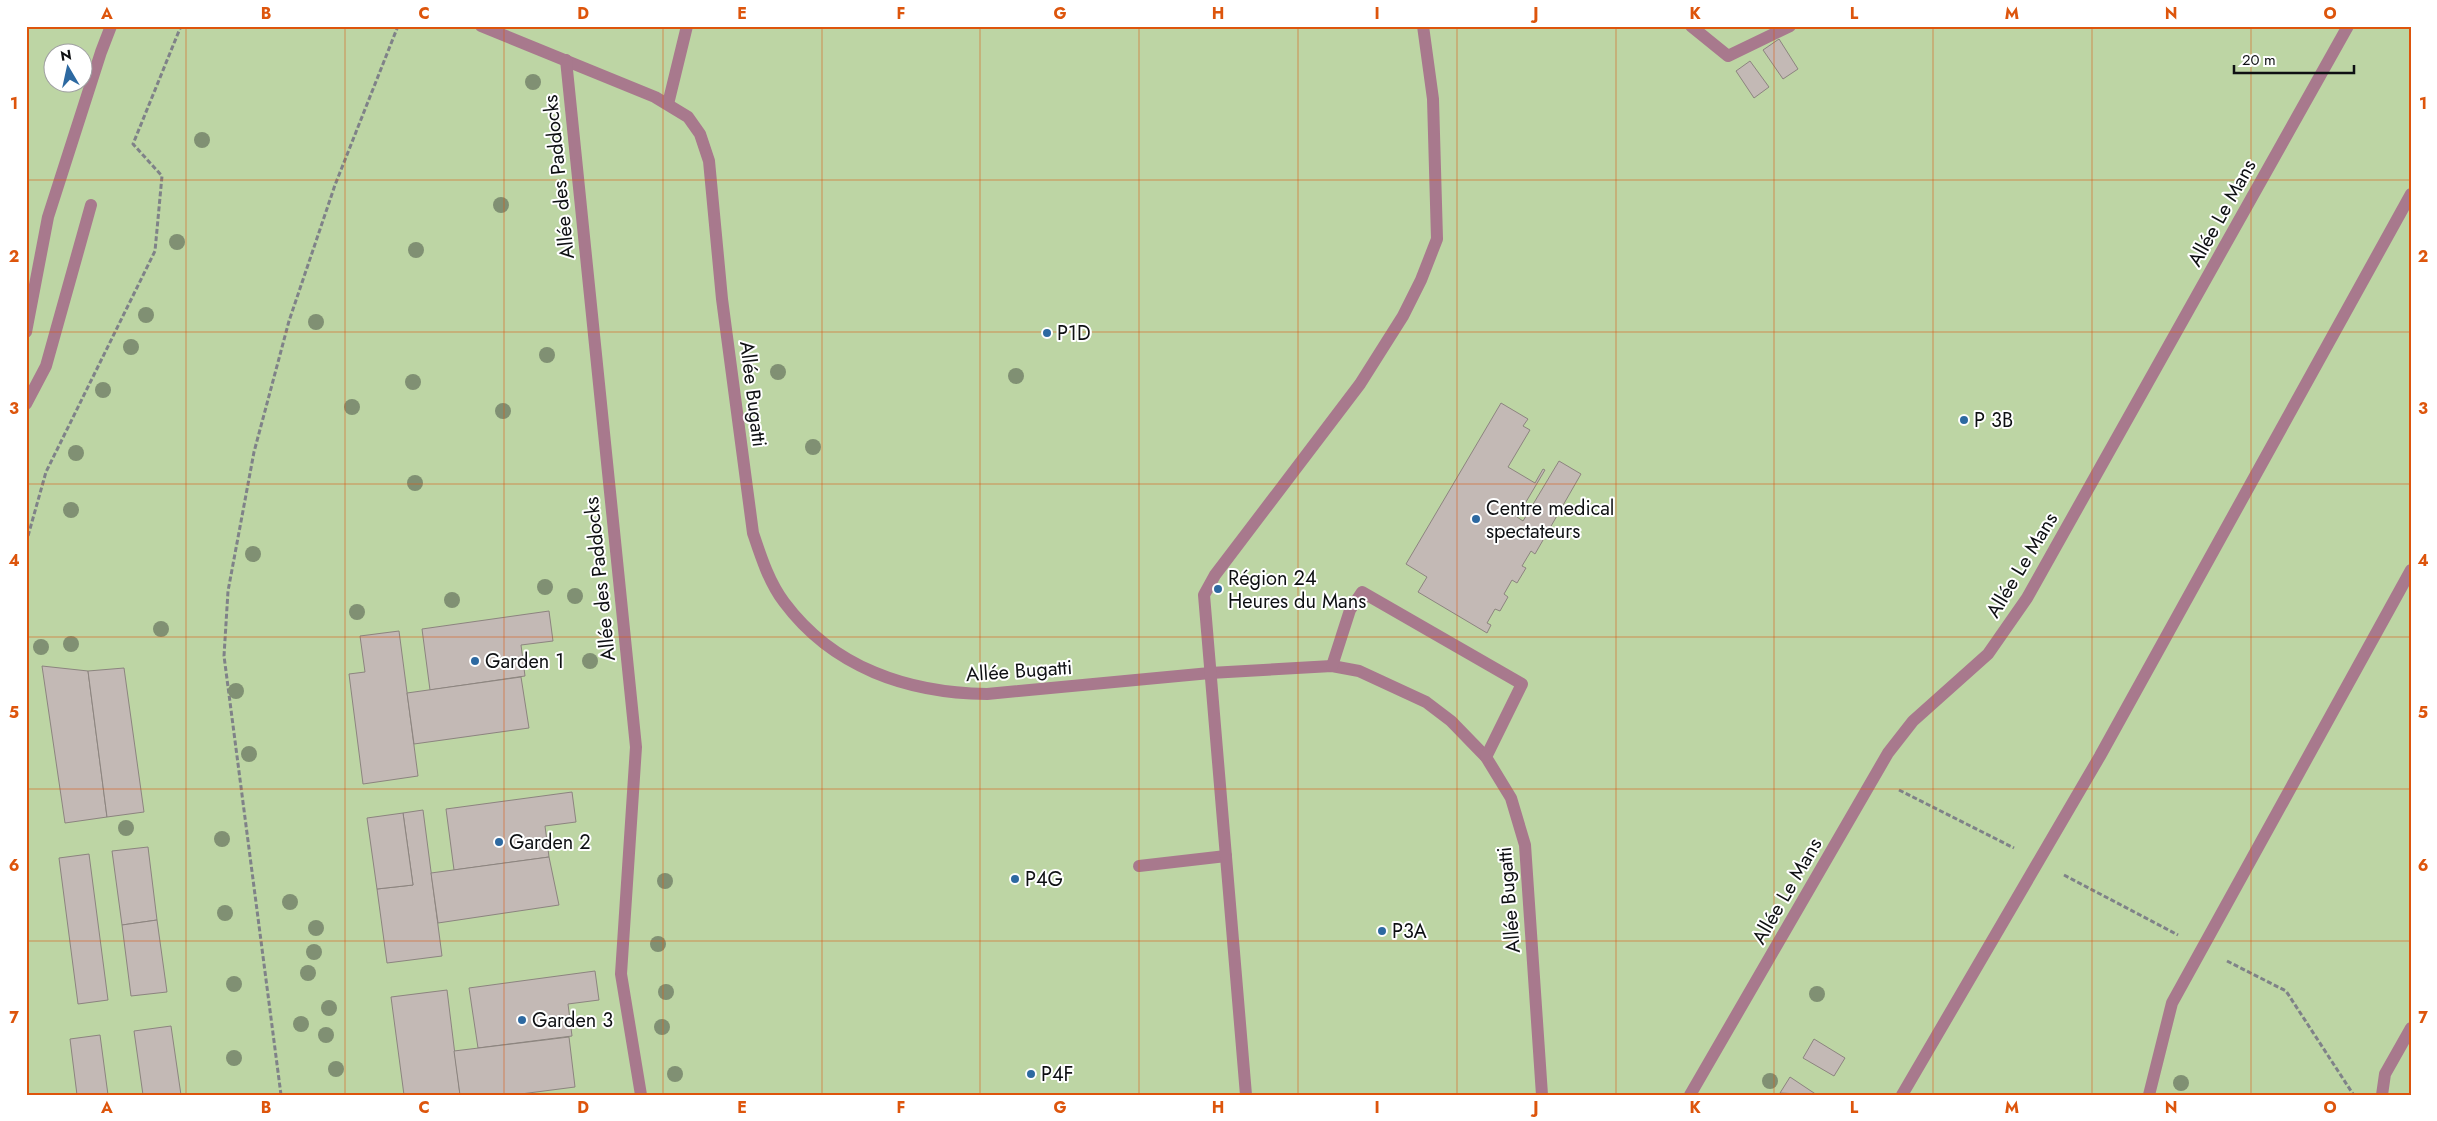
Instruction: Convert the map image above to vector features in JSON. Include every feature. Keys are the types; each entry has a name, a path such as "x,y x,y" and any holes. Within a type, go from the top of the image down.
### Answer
{"lane":[{"path":"26,332 48,217 100,52 111,26"},
{"name":"Allée Bugatti","path":"481,26 668,104 688,117 700,134 710,161 722,299 753,533 764,565 780,594 804,624 834,652 873,673 916,686 955,694 987,694 1210,673 1332,666 1359,671 1426,702 1452,721 1486,757 1510,798 1525,845 1542,1095"},
{"path":"668,104 687,26"},
{"path":"1246,1095 1204,595 1215,575 1360,384 1403,316 1421,280 1437,239 1433,99 1423,26"},
{"path":"1691,26 1728,56 1790,26"},
{"name":"Allée Le Mans","path":"1690,1095 1888,753 1913,721 1988,654 2027,598 2348,26"},
{"name":"Allée des Paddocks","path":"566,60 636,747 621,974 641,1095"},
{"path":"1902,1095 2105,747 2411,194"},
{"path":"26,404 46,366 91,205"},
{"path":"2149,1095 2172,1003 2411,570"},
{"path":"1332,666 1350,610 1362,592 1522,684 1486,757"},
{"path":"1139,866 1226,856"},
{"path":"2382,1095 2385,1074 2411,1028"}],"path":[{"path":"26,543 46,472 155,251 162,176 132,144 181,26"},
{"path":"282,1095 224,656 228,591 254,452 289,321 334,185 398,26"},
{"path":"1874,778 1930,804 2017,850"},
{"path":"2060,873 2182,937"},
{"path":"2225,960 2286,992 2354,1095"}],"green space":[{"name":"Région 24 Heures du Mans","path":"26,26 2411,26 2411,1095 26,1095"}],"building":[{"path":"1779,39 1798,69 1783,79 1763,50"},
{"path":"1750,61 1769,87 1754,98 1736,71"},
{"name":"Centre medical spectateurs","path":"1501,403 1528,419 1523,426 1530,430 1508,467 1535,483 1543,469 1545,470 1517,517 1523,521 1559,461 1581,474 1535,554 1531,551 1522,566 1526,568 1517,583 1512,580 1504,594 1508,597 1500,611 1495,609 1487,623 1491,625 1487,633 1418,592 1427,577 1406,564"},
{"name":"Garden 1","path":"549,611 553,641 521,645 525,676 430,690 422,629"},
{"path":"399,631 418,776 363,784 349,674 365,672 360,636"},
{"path":"42,666 88,671 107,817 65,823"},
{"path":"124,668 144,812 107,817 88,671"},
{"path":"521,677 529,728 414,744 407,693"},
{"name":"Garden 2","path":"572,792 576,822 545,826 549,857 454,870 446,809"},
{"path":"423,810 442,956 387,963 377,889 413,885 403,813"},
{"path":"403,813 413,885 377,889 367,818"},
{"path":"148,847 157,920 122,925 112,851"},
{"path":"89,854 108,1000 78,1004 59,858"},
{"path":"549,857 559,905 438,923 431,873"},
{"path":"157,920 167,992 131,996 122,925"},
{"name":"Garden 3","path":"595,971 599,1000 568,1004 572,1036 478,1048 469,988"},
{"path":"447,990 460,1095 404,1095 391,997"},
{"path":"171,1026 181,1095 143,1095 134,1031"},
{"path":"100,1035 108,1095 77,1095 70,1039"},
{"path":"569,1037 575,1087 513,1095 460,1095 454,1051"},
{"path":"1814,1039 1845,1058 1834,1076 1803,1058"},
{"path":"1790,1077 1817,1095 1780,1093"}],"place":[{"name":"P1D","path":"1047,333"},
{"name":"P 3B","path":"1964,420"},
{"name":"Centre medical spectateurs","path":"1476,519"},
{"name":"Région 24 Heures du Mans","path":"1218,589"},
{"name":"Garden 1","path":"475,661"},
{"name":"Garden 2","path":"499,842"},
{"name":"P4G","path":"1015,879"},
{"name":"P3A","path":"1382,931"},
{"name":"Garden 3","path":"522,1020"},
{"name":"P4F","path":"1031,1074"}]}
